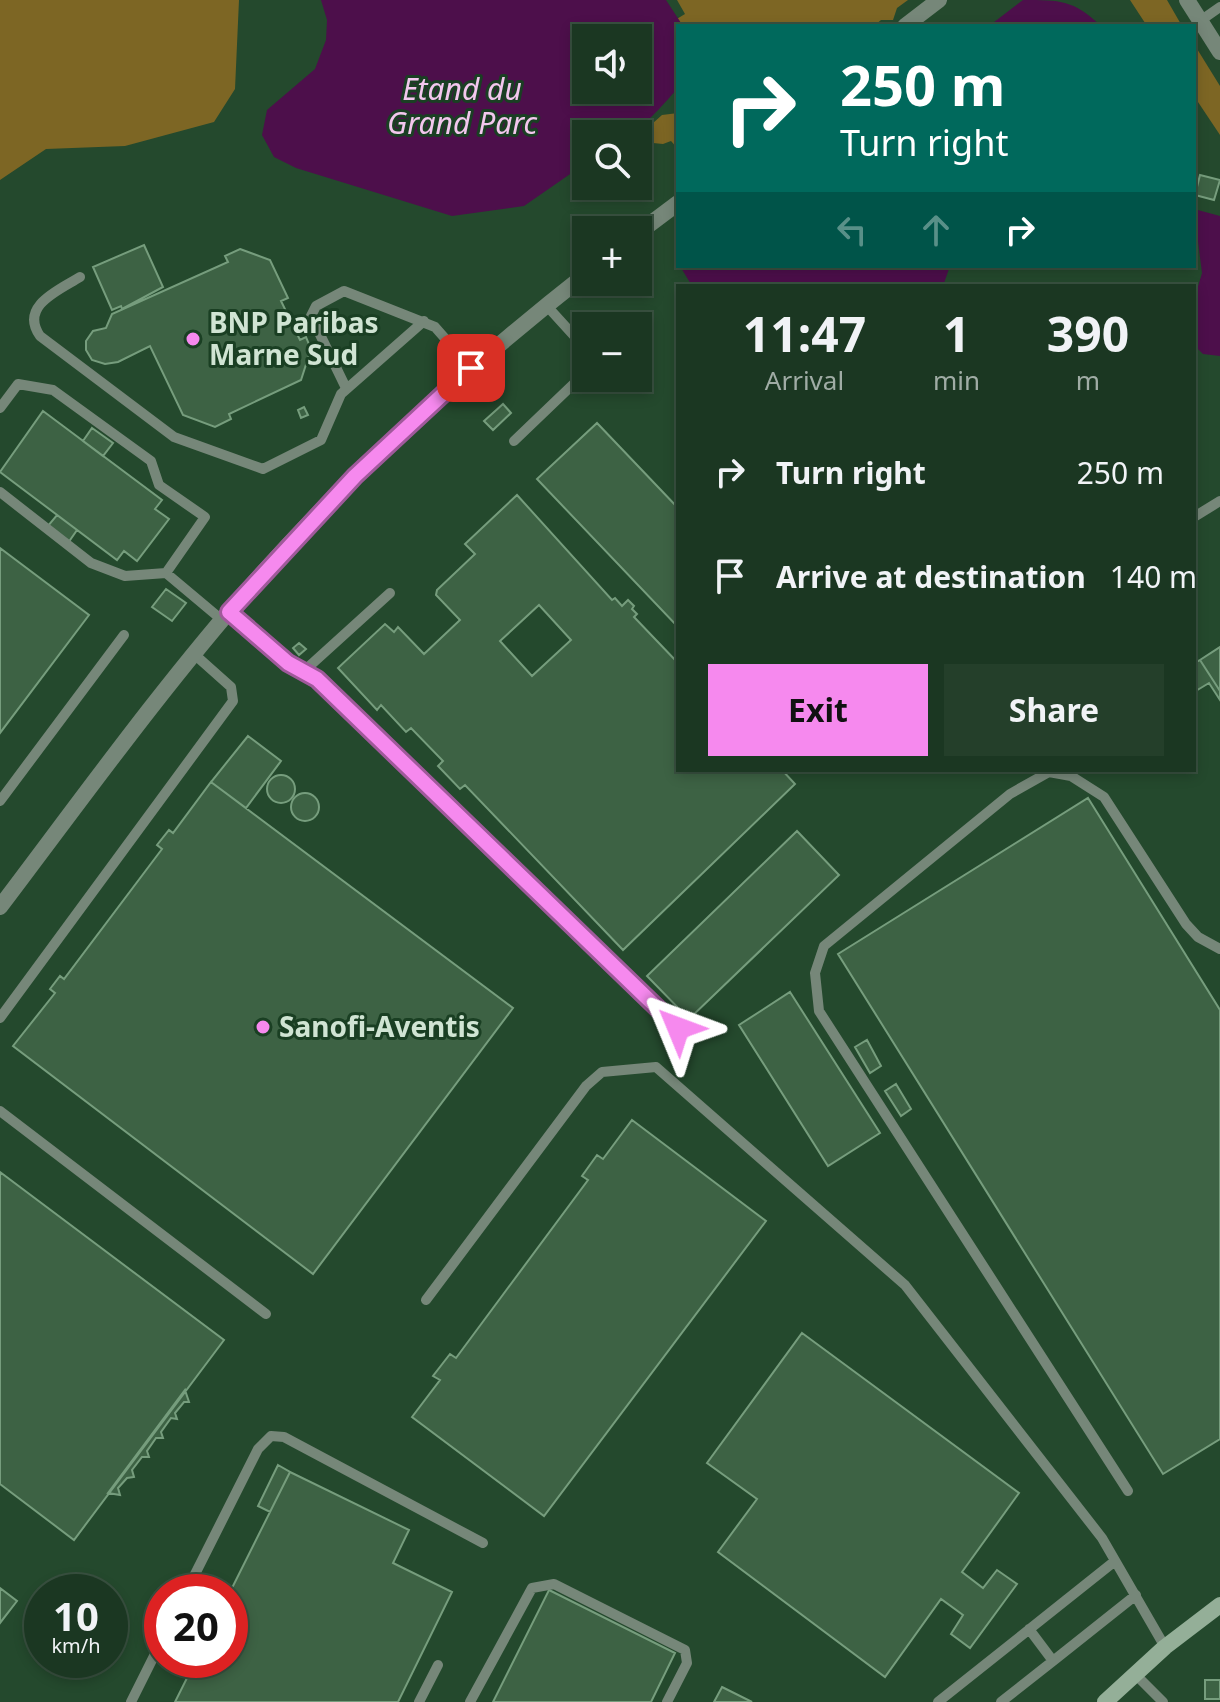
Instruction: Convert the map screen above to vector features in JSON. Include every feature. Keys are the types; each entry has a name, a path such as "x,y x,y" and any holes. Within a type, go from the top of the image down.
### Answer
{"main road":[{"path":"1105,1702 1165,1647 1220,1605"}],"street":[{"path":"908,24 939,0"},
{"path":"1187,0 1220,52"},
{"path":"652,222 676,204"},
{"path":"0,907 226,616 355,476 471,368 572,285"}],"lane":[{"path":"1200,21 1220,7"},
{"path":"80,277 40,301 34,319 35,328 174,437 259,469 269,468 321,440 336,401 346,388 424,321"},
{"path":"346,388 311,316 316,306 344,291 424,321 449,339 471,368"},
{"path":"546,305 572,334"},
{"path":"0,408 18,384 53,390 151,461 159,485 205,517 166,573"},
{"path":"514,441 572,385"},
{"path":"0,492 91,563 125,576 166,573 288,663 317,679 678,1028"},
{"path":"1196,516 1220,501"},
{"path":"304,671 390,593"},
{"path":"0,801 124,635"},
{"path":"0,1018 233,701 231,687 194,654"},
{"path":"1128,1491 819,1011 815,973 824,946 1010,794 1049,772 1071,776 1104,797 1186,924 1198,937 1220,949"},
{"path":"426,1300 586,1086 602,1072 656,1067 905,1285 1102,1538 1165,1647"},
{"path":"0,1111 266,1314"},
{"path":"195,1574 258,1449 271,1436 284,1437 483,1543"},
{"path":"938,1702 1115,1561"},
{"path":"470,1702 532,1588 554,1584 685,1650 687,1663 667,1702"},
{"path":"1001,1702 1136,1595"},
{"path":"1029,1629 1053,1661"},
{"path":"419,1702 438,1665"},
{"path":"1135,1674 1163,1702"},
{"path":"131,1702 144,1676"}],"shaded area":[{"path":"0,0 239,0 235,89 214,122 125,146 46,149 0,180"},
{"path":"677,0 908,0 897,8 893,20 881,20 876,24 677,24 675,20 685,14"},
{"path":"1130,0 1167,0 1181,24 1146,24"},
{"path":"1196,47 1220,86 1220,135 1196,99"},
{"path":"676,113 676,147 671,141 652,143 652,124 662,115"}],"water":[{"name":"Etand du Grand Parc","path":"321,0 666,0 682,24 676,24 676,90 648,120 572,120 572,173 524,206 452,216 296,168 274,157 262,135 267,110 315,69 326,40 327,20"},
{"path":"1023,0 1047,0 1074,6 1099,24 992,24"},
{"path":"1196,210 1220,216 1220,356 1203,354 1196,347 1196,293 1202,273"},
{"path":"681,268 949,268 944,284 691,284"}],"building":[{"path":"1200,175 1220,180 1214,200 1196,195"},
{"path":"144,245 163,287 122,309 121,306 112,310 93,267"},
{"name":"BNP Paribas Marne Sud","path":"240,249 270,260 288,298 281,301 300,340 306,337 311,349 301,380 229,414 231,419 215,427 183,415 150,346 118,362 105,364 92,360 86,350 86,341 93,331 106,328 112,314 228,262 225,256"},
{"path":"503,404 511,413 493,430 484,421"},
{"path":"304,407 308,415 301,418 298,410"},
{"path":"43,411 162,500 155,509 169,519 137,561 124,551 117,560 0,472"},
{"path":"597,423 676,506 676,625 537,479"},
{"path":"92,428 113,443 103,456 83,441"},
{"path":"517,495 612,600 615,598 622,606 628,600 634,606 632,609 637,614 634,617 676,661 676,772 784,772 795,784 623,950 465,785 460,789 438,766 443,761 411,728 406,732 381,705 377,710 338,668 385,624 394,632 398,627 424,654 460,620 436,595 437,590 475,554 465,544","holes":["539,605 571,640 532,676 500,641"]},
{"path":"57,515 77,530 68,543 47,527"},
{"path":"0,548 89,615 0,733"},
{"path":"166,589 186,603 172,621 152,607"},
{"path":"299,643 306,649 299,655 293,648"},
{"path":"1220,647 1220,691 1200,660"},
{"path":"1200,660 1220,691 1220,700 1209,683 1196,691 1196,662"},
{"path":"248,736 281,761 246,808 211,782"},
{"path":"281,775 291,779 295,789 291,799 281,803 271,799 267,789 271,779"},
{"name":"Sanofi-Aventis","path":"211,782 513,1008 313,1274 13,1046 55,993 50,989 60,976 64,979 162,849 157,845 169,830 173,833"},
{"path":"305,793 315,797 319,807 315,817 305,821 295,817 291,807 295,797"},
{"path":"1088,798 1220,1010 1220,1439 1163,1474 838,954"},
{"path":"797,831 839,875 689,1019 647,976"},
{"path":"790,992 880,1133 828,1166 739,1025"},
{"path":"867,1040 881,1066 870,1073 855,1047"},
{"path":"896,1084 911,1109 901,1116 885,1091"},
{"path":"632,1120 766,1221 544,1516 412,1417 440,1380 433,1376 450,1354 456,1358 588,1180 582,1176 597,1155 603,1159"},
{"path":"0,1172 224,1340 74,1540 0,1484"},
{"path":"802,1333 1019,1493 962,1572 983,1588 997,1570 1017,1584 970,1648 951,1634 963,1615 941,1599 885,1677 718,1552 757,1499 707,1463"},
{"path":"185,1390 189,1402 184,1402 175,1413 177,1419 171,1418 161,1432 163,1438 156,1438 147,1451 149,1457 142,1457 132,1470 134,1477 127,1478 118,1488 120,1495 108,1493"},
{"path":"278,1465 290,1472 270,1512 258,1506"},
{"path":"290,1472 409,1530 393,1563 452,1592 398,1702 175,1702 187,1678 248,1678 248,1574 239,1574"},
{"path":"0,1588 17,1601 0,1623"},
{"path":"549,1590 675,1653 651,1702 493,1702"},
{"path":"1205,1680 1220,1680 1220,1699 1205,1699"},
{"path":"722,1687 752,1702 714,1702"}],"place":[{"name":"BNP Paribas Marne Sud","path":"193,339"},
{"name":"Sanofi-Aventis","path":"263,1027"}],"route":[{"path":"471,368 355,476 229,612 288,663 317,679 678,1028"}]}
